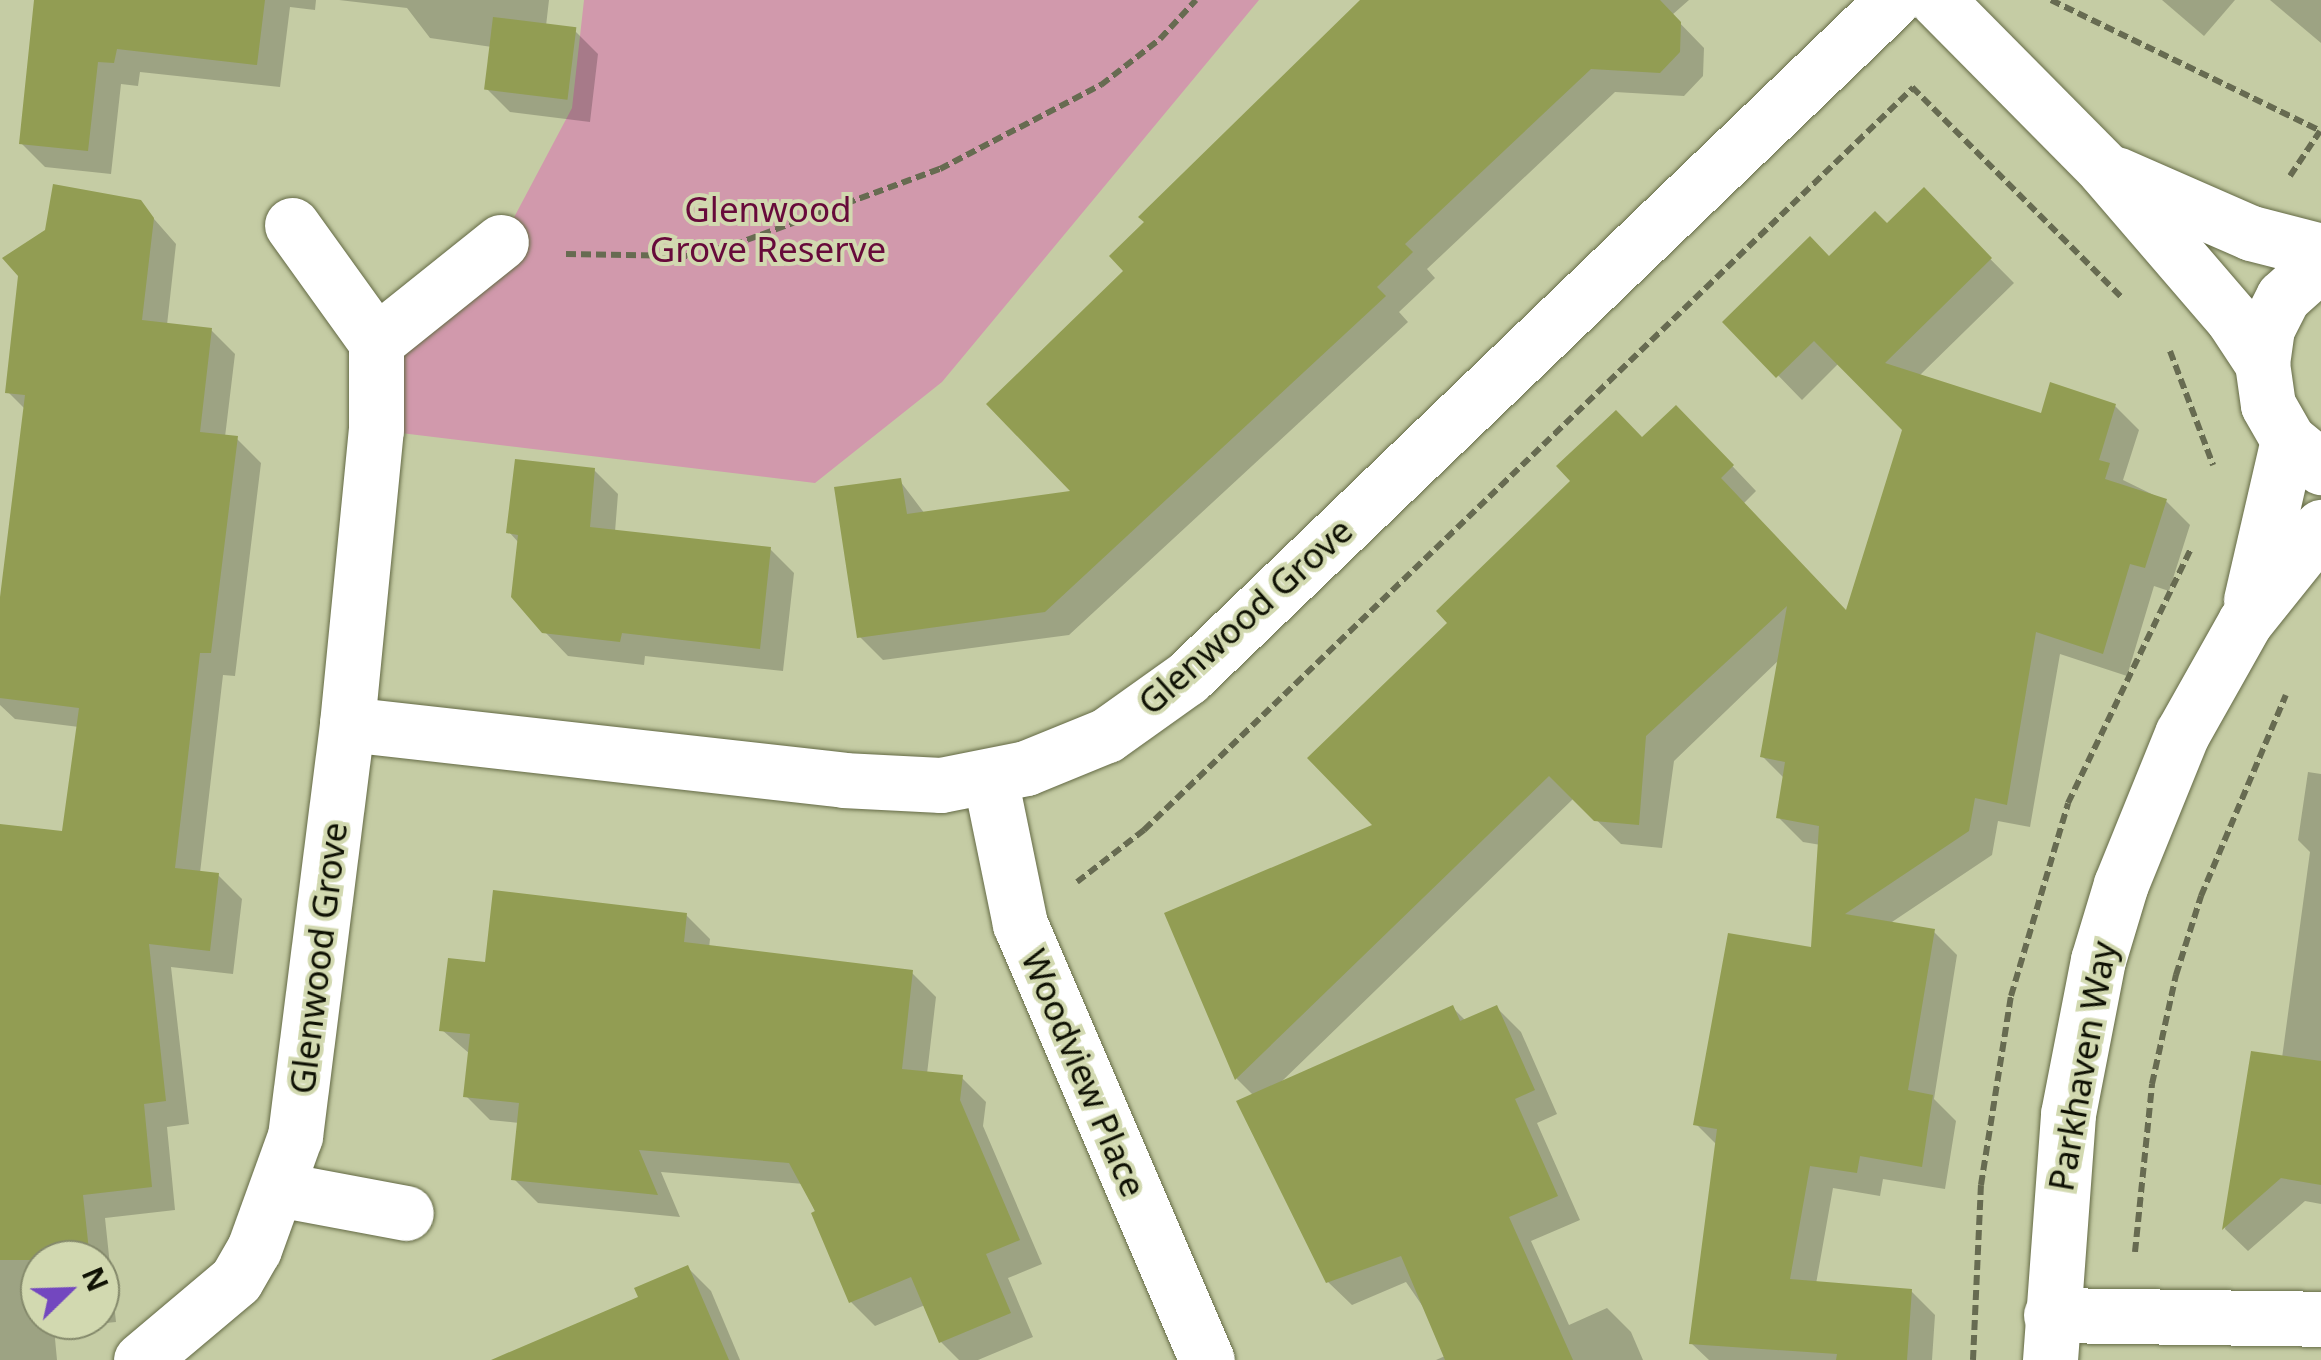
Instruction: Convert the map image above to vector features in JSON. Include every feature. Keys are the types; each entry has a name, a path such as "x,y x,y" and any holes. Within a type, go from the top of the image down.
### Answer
{"street":[{"name":"Glenwood Grove","path":"347,724 843,780 941,785 990,778 1106,735 1188,678 1893,0"},
{"path":"1938,0 2104,169 2233,319 2262,363"},
{"path":"2104,169 2251,233 2321,251"},
{"path":"292,226 376,342 501,242"},
{"path":"2305,454 2268,405 2262,363 2267,328 2283,297 2321,263"},
{"name":"Glenwood Grove","path":"141,1360 236,1280 278,1190 295,1136 347,724 376,430 376,342"},
{"name":"Parkhaven Way","path":"2050,1338 2068,1114 2098,960 2151,801 2245,622 2305,454"},
{"name":"Parkhaven Way","path":"2245,622 2321,526"},
{"name":"Woodview Place","path":"990,778 1016,912 1207,1360"},
{"path":"278,1190 406,1213"},
{"path":"2050,1338 2321,1319"}],"path":[{"path":"501,242 581,256 687,256 821,216 940,169 1048,116 1132,64 1196,0"},
{"path":"2050,0 2321,132"},
{"path":"1903,78 2130,306"},
{"path":"1016,912 1095,872 1144,830 1914,88"},
{"path":"2166,340 2200,443 2216,471"},
{"path":"2134,1274 2152,1084 2176,975 2218,850 2294,680"}],"green space":[{"name":"Glenwood Grove Reserve","path":"584,0 1259,0 942,382 815,483 376,430 376,342 501,242 572,108"}],"building":[{"path":"34,0 265,0 257,65 117,49 114,63 98,62 88,151 19,144"},
{"path":"1360,0 1660,0 1681,22 1680,52 1660,73 1591,69 1405,244 1413,252 1377,287 1386,296 1045,612 857,638 834,487 901,478 907,514 1070,491 986,404 1123,271 1109,256 1144,222 1138,217"},
{"path":"493,17 576,27 567,100 484,89"},
{"path":"53,184 141,200 154,218 142,320 212,328 200,432 238,436 211,653 200,653 175,868 219,873 210,951 149,944 166,1101 144,1104 152,1187 83,1195 88,1240 20,1240 20,1260 0,1260 0,824 62,831 79,708 0,698 0,597 25,395 5,393 18,276 2,258 45,230"},
{"path":"1924,187 1992,258 1885,363 2041,413 2050,382 2116,404 2099,460 2110,463 2105,479 2167,499 2145,568 2130,564 2103,654 2036,632 2007,805 1975,798 1969,831 1845,914 1935,929 1908,1090 1933,1095 1922,1167 1860,1156 1857,1173 1810,1166 1790,1279 1912,1289 1907,1360 1836,1360 1837,1354 1689,1344 1717,1129 1693,1125 1728,933 1811,947 1819,826 1776,818 1785,762 1760,757 1787,606 1646,736 1639,825 1594,821 1549,776 1235,1080 1164,913 1372,825 1307,758 1447,623 1436,611 1570,481 1556,466 1616,410 1642,437 1676,405 1734,465 1721,478 1846,610 1902,430 1814,341 1776,378 1722,322 1810,236 1829,256 1875,211 1887,223"},
{"path":"515,459 595,468 590,527 771,547 760,649 622,633 620,642 542,633 511,597 518,535 506,533"},
{"path":"493,890 687,913 684,942 913,970 902,1069 963,1075 960,1100 1020,1240 986,1254 1011,1313 939,1343 911,1277 849,1303 811,1213 815,1211 789,1163 639,1150 658,1195 511,1180 519,1103 463,1097 470,1034 439,1031 448,958 485,962"},
{"path":"1453,1005 1460,1021 1497,1005 1535,1090 1515,1099 1558,1196 1509,1217 1573,1360 1445,1360 1401,1256 1326,1283 1236,1101"},
{"path":"2251,1051 2321,1061 2321,1185 2281,1178 2222,1230"},
{"path":"688,1265 729,1360 491,1360 638,1297 634,1288"}]}
